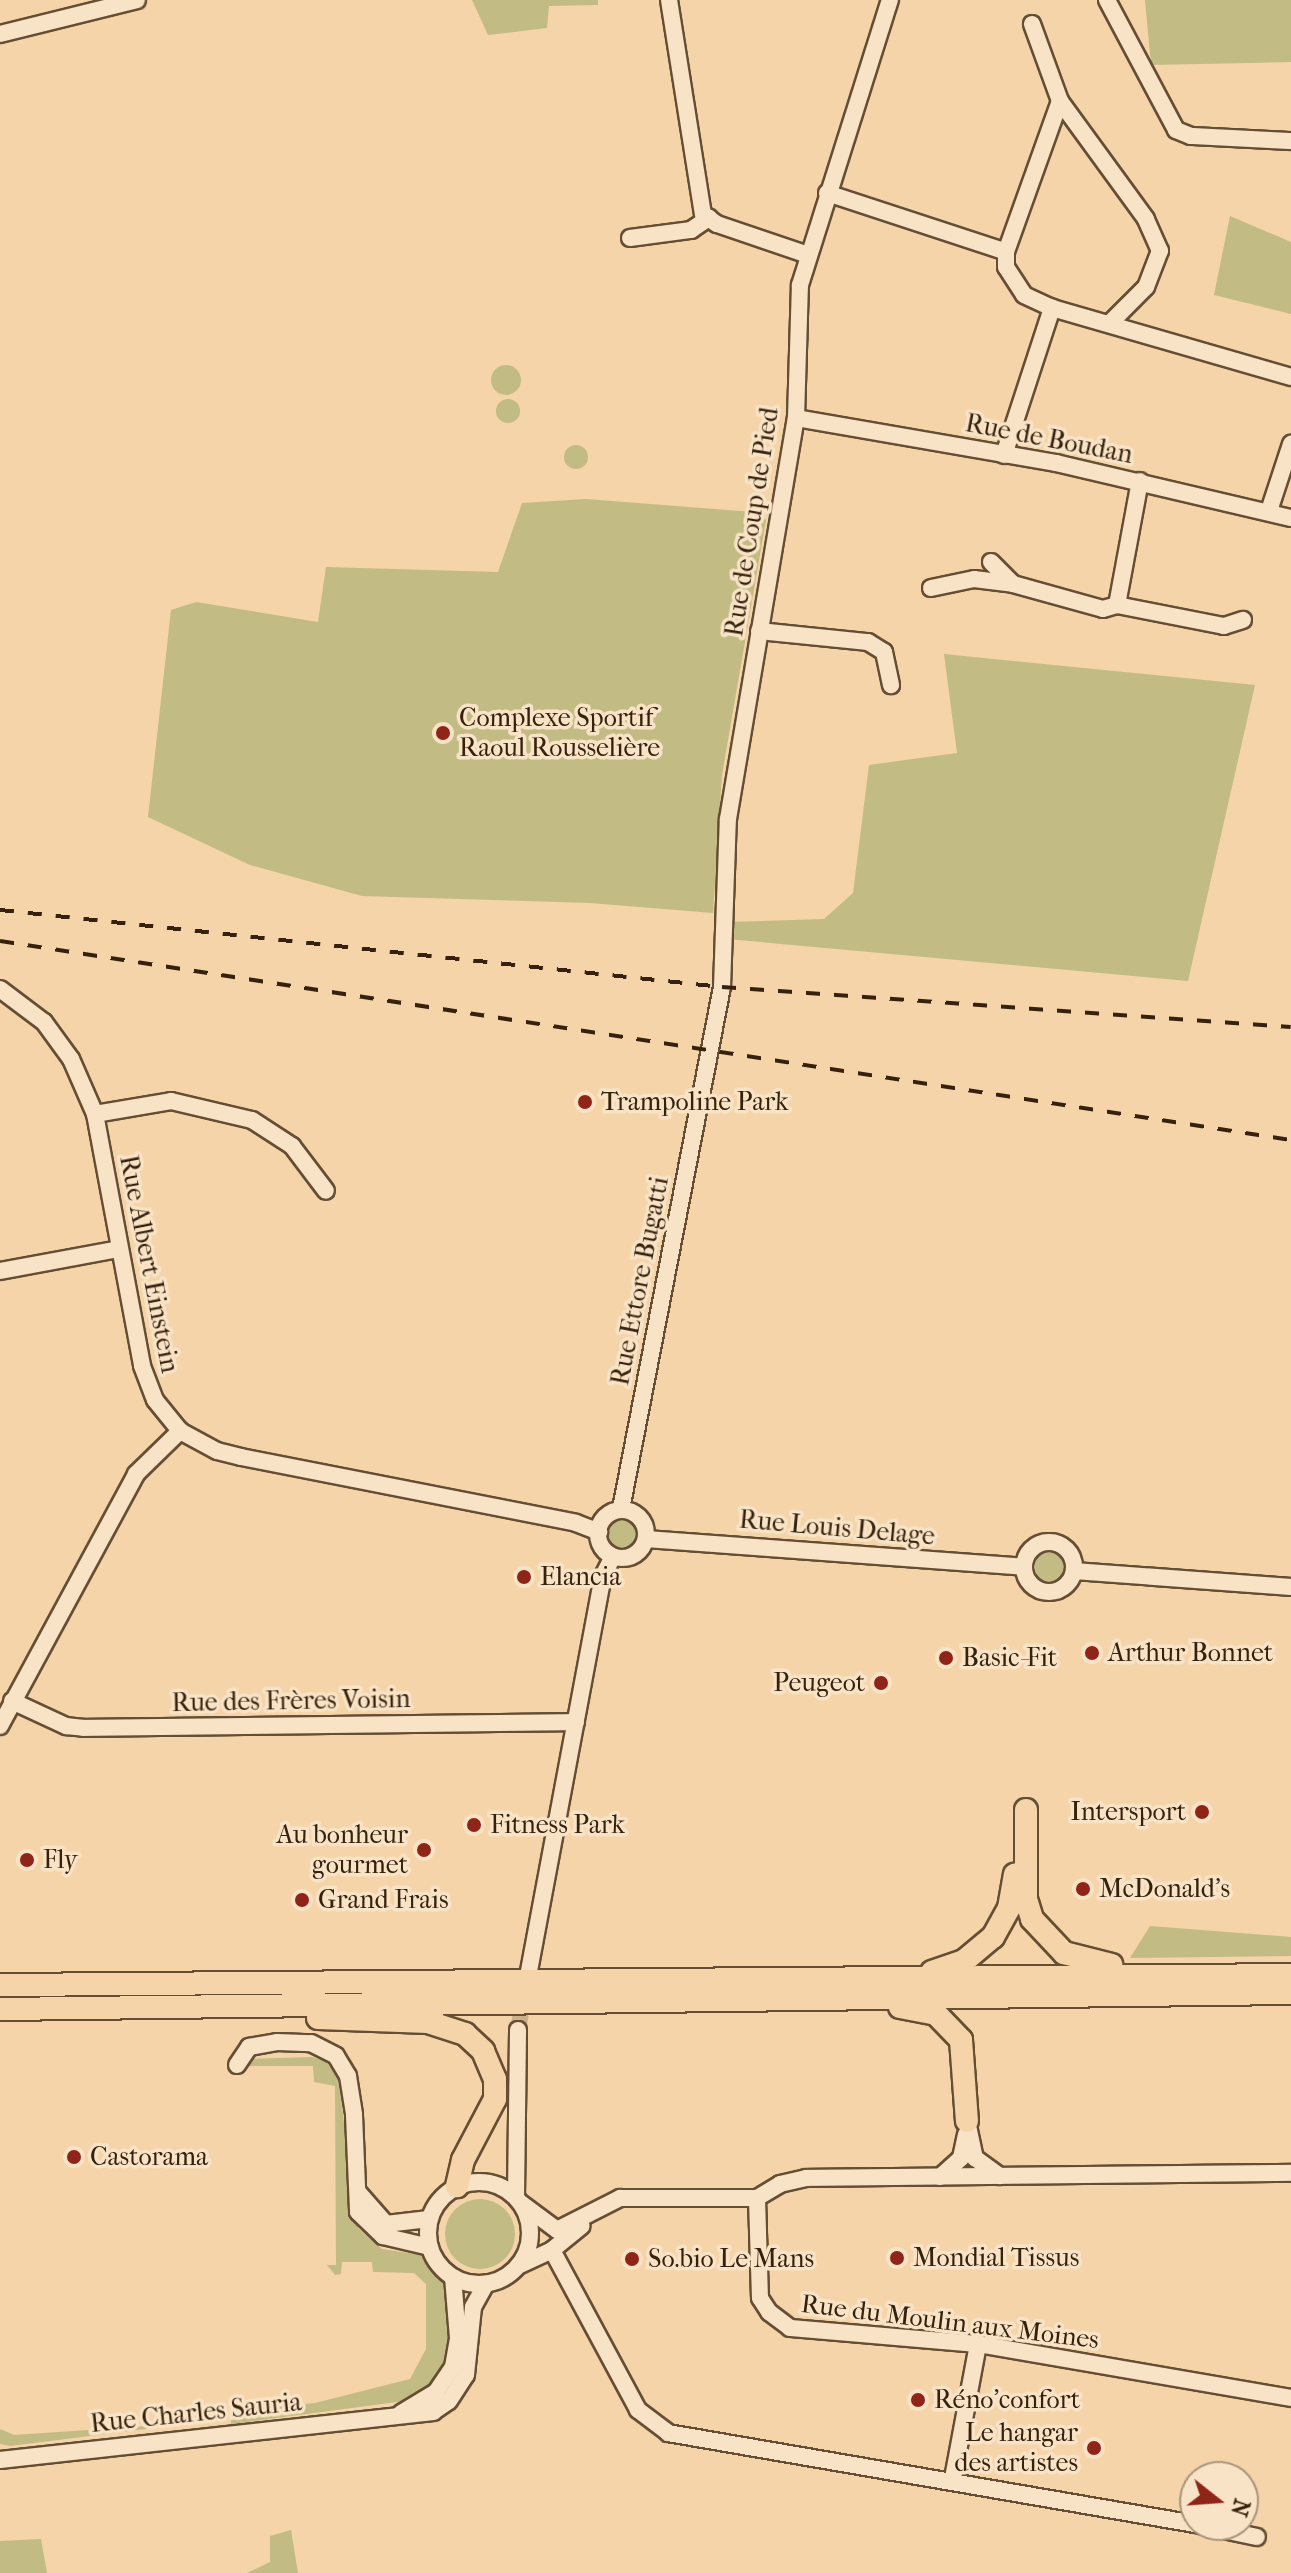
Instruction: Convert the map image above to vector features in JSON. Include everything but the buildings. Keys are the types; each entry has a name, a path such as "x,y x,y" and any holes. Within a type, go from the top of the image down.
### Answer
{"highway":[{"path":"912,1978 964,1961 1002,1923 1026,1810 1026,1899 1039,1931 1064,1953 1107,1965 1225,1966 1284,1975"},
{"path":"0,1974 48,1976 72,1985"},
{"path":"0,1985 1284,1975"},
{"path":"0,2009 679,1998 1205,1993 1291,1995"},
{"path":"679,1998 757,2007 929,2010 949,2024 964,2047 967,2121"},
{"path":"105,2007 428,2022 465,2034 490,2062 495,2099 463,2160 457,2186"}],"street":[{"path":"0,34 137,0"},
{"path":"669,0 700,207 709,218 808,255"},
{"name":"Rue de Coup de Pied","path":"709,1062 727,939 728,819 796,418 800,285 890,0"},
{"path":"1107,0 1176,130 1191,136 1291,141"},
{"path":"1032,24 1060,101 1146,219 1160,251 1146,287 1110,323"},
{"path":"1060,101 1006,252 1006,267 1024,295 1052,308 1291,377"},
{"path":"827,193 1006,252"},
{"path":"630,238 691,230 709,218"},
{"path":"1004,455 1052,308"},
{"name":"Rue de Boudan","path":"796,418 1140,481 1291,518"},
{"path":"1269,511 1291,444"},
{"path":"1117,605 1140,481"},
{"path":"991,562 1013,584"},
{"path":"931,588 958,580 1013,584 1103,609 1117,605 1224,626 1243,620"},
{"path":"759,631 868,642 884,652 891,685"},
{"name":"Rue Albert Einstein","path":"0,989 44,1022 71,1059 95,1114 142,1366 155,1400 180,1431 217,1451 241,1457 576,1523 599,1532"},
{"name":"Rue Ettore Bugatti","path":"621,1509 709,1062"},
{"path":"95,1114 171,1101 252,1120 292,1146 326,1191"},
{"path":"0,1271 119,1249"},
{"path":"0,1726 136,1474 180,1431"},
{"path":"621,1509 641,1519 646,1539 631,1558 612,1558 599,1532 606,1516 621,1509"},
{"name":"Rue Louis Delage","path":"646,1539 1024,1567"},
{"path":"1047,1542 1067,1550 1074,1571 1063,1588 1049,1593 1031,1585 1024,1567 1029,1553 1047,1542"},
{"path":"529,1971 603,1576 612,1558"},
{"path":"1074,1571 1291,1587"},
{"name":"Rue des Frères Voisin","path":"12,1701 66,1726 84,1728 576,1722"},
{"path":"518,2030 513,2147 519,2200 531,2235 520,2265"},
{"path":"237,2065 245,2050 265,2043 305,2042 336,2056 348,2076 358,2212 377,2233 430,2247"},
{"path":"967,2121 975,2158 1002,2176"},
{"path":"940,2177 961,2158 967,2121"},
{"path":"491,2183 513,2147"},
{"path":"598,2206 552,2250 486,2284 453,2277 437,2263 430,2247 429,2219 435,2206 457,2186 491,2183 519,2200 554,2230 598,2206 620,2198 757,2198 793,2179 1291,2173"},
{"path":"357,2191 386,2224 429,2219"},
{"name":"Rue du Moulin aux Moines","path":"757,2198 760,2298 778,2321 790,2328 978,2344 1291,2398"},
{"path":"552,2250 638,2410 668,2433 953,2478 976,2488 1179,2521"},
{"name":"Rue Charles Sauria","path":"397,2415 436,2392 453,2367 458,2338 453,2277"},
{"name":"Rue Charles Sauria","path":"0,2460 433,2412 456,2392 471,2361 473,2307 486,2284"},
{"path":"953,2478 978,2344"}],"shaded area":[{"path":"472,0 598,0 598,5 549,6 547,28 488,35"},
{"path":"1145,0 1291,0 1291,62 1151,65"},
{"path":"1230,216 1291,242 1291,314 1214,295"},
{"path":"506,365 512,366 520,374 520,386 512,394 506,395 500,394 492,386 491,380 492,374 500,366"},
{"path":"508,399 517,402 520,411 517,420 508,423 499,420 496,411 499,402"},
{"path":"576,445 584,449 588,457 584,465 576,469 568,465 564,457 568,449"},
{"name":"Complexe Sportif Raoul Rousselière","path":"586,499 753,512 766,520 722,775 713,913 590,903 362,896 250,865 148,817 171,610 196,602 318,622 326,567 498,572 522,503"},
{"path":"944,654 1255,685 1188,981 727,939 728,922 824,919 853,893 869,765 957,753"},
{"path":"625,1518 637,1523 642,1535 637,1547 625,1552 613,1547 608,1535 613,1523"},
{"path":"1050,1552 1061,1556 1065,1567 1061,1578 1050,1582 1039,1578 1035,1567 1039,1556"},
{"path":"1150,1926 1291,1937 1291,1956 1130,1958"},
{"path":"312,2057 325,2061 338,2077 358,2228 382,2249 422,2255 433,2265 447,2289 449,2354 437,2380 412,2400 231,2424 230,2411 315,2403 410,2379 426,2349 426,2284 414,2273 373,2272 372,2262 342,2262 341,2274 335,2275 327,2265 336,2265 335,2086 314,2082 313,2066 246,2066 250,2059"},
{"path":"480,2199 499,2205 509,2215 515,2234 509,2253 499,2263 480,2269 461,2263 451,2253 445,2234 451,2215 461,2205"},
{"path":"194,2423 10,2446 0,2444 0,2429 14,2435"},
{"path":"291,2530 298,2573 247,2573 270,2562 270,2536"},
{"path":"41,2539 47,2573 0,2573 0,2541"}],"tunnel":[{"path":"518,2030 525,1992"}],"railway":[{"path":"0,910 722,987 1291,1027"},
{"path":"0,941 1291,1140"}],"place":[{"name":"Complexe Sportif Raoul Rousselière","path":"443,733"},
{"name":"Trampoline Park","path":"585,1102"},
{"name":"Elancia","path":"524,1577"},
{"name":"Arthur Bonnet","path":"1092,1653"},
{"name":"Basic-Fit","path":"946,1658"},
{"name":"Peugeot","path":"881,1683"},
{"name":"Intersport","path":"1202,1812"},
{"name":"Fitness Park","path":"474,1825"},
{"name":"Au bonheur gourmet","path":"424,1850"},
{"name":"Fly","path":"27,1860"},
{"name":"McDonald's","path":"1083,1889"},
{"name":"Grand Frais","path":"302,1900"},
{"name":"Castorama","path":"74,2157"},
{"name":"Mondial Tissus","path":"897,2258"},
{"name":"So.bio Le Mans","path":"632,2259"},
{"name":"Réno'confort","path":"918,2400"},
{"name":"Le hangar des artistes","path":"1094,2448"}]}
